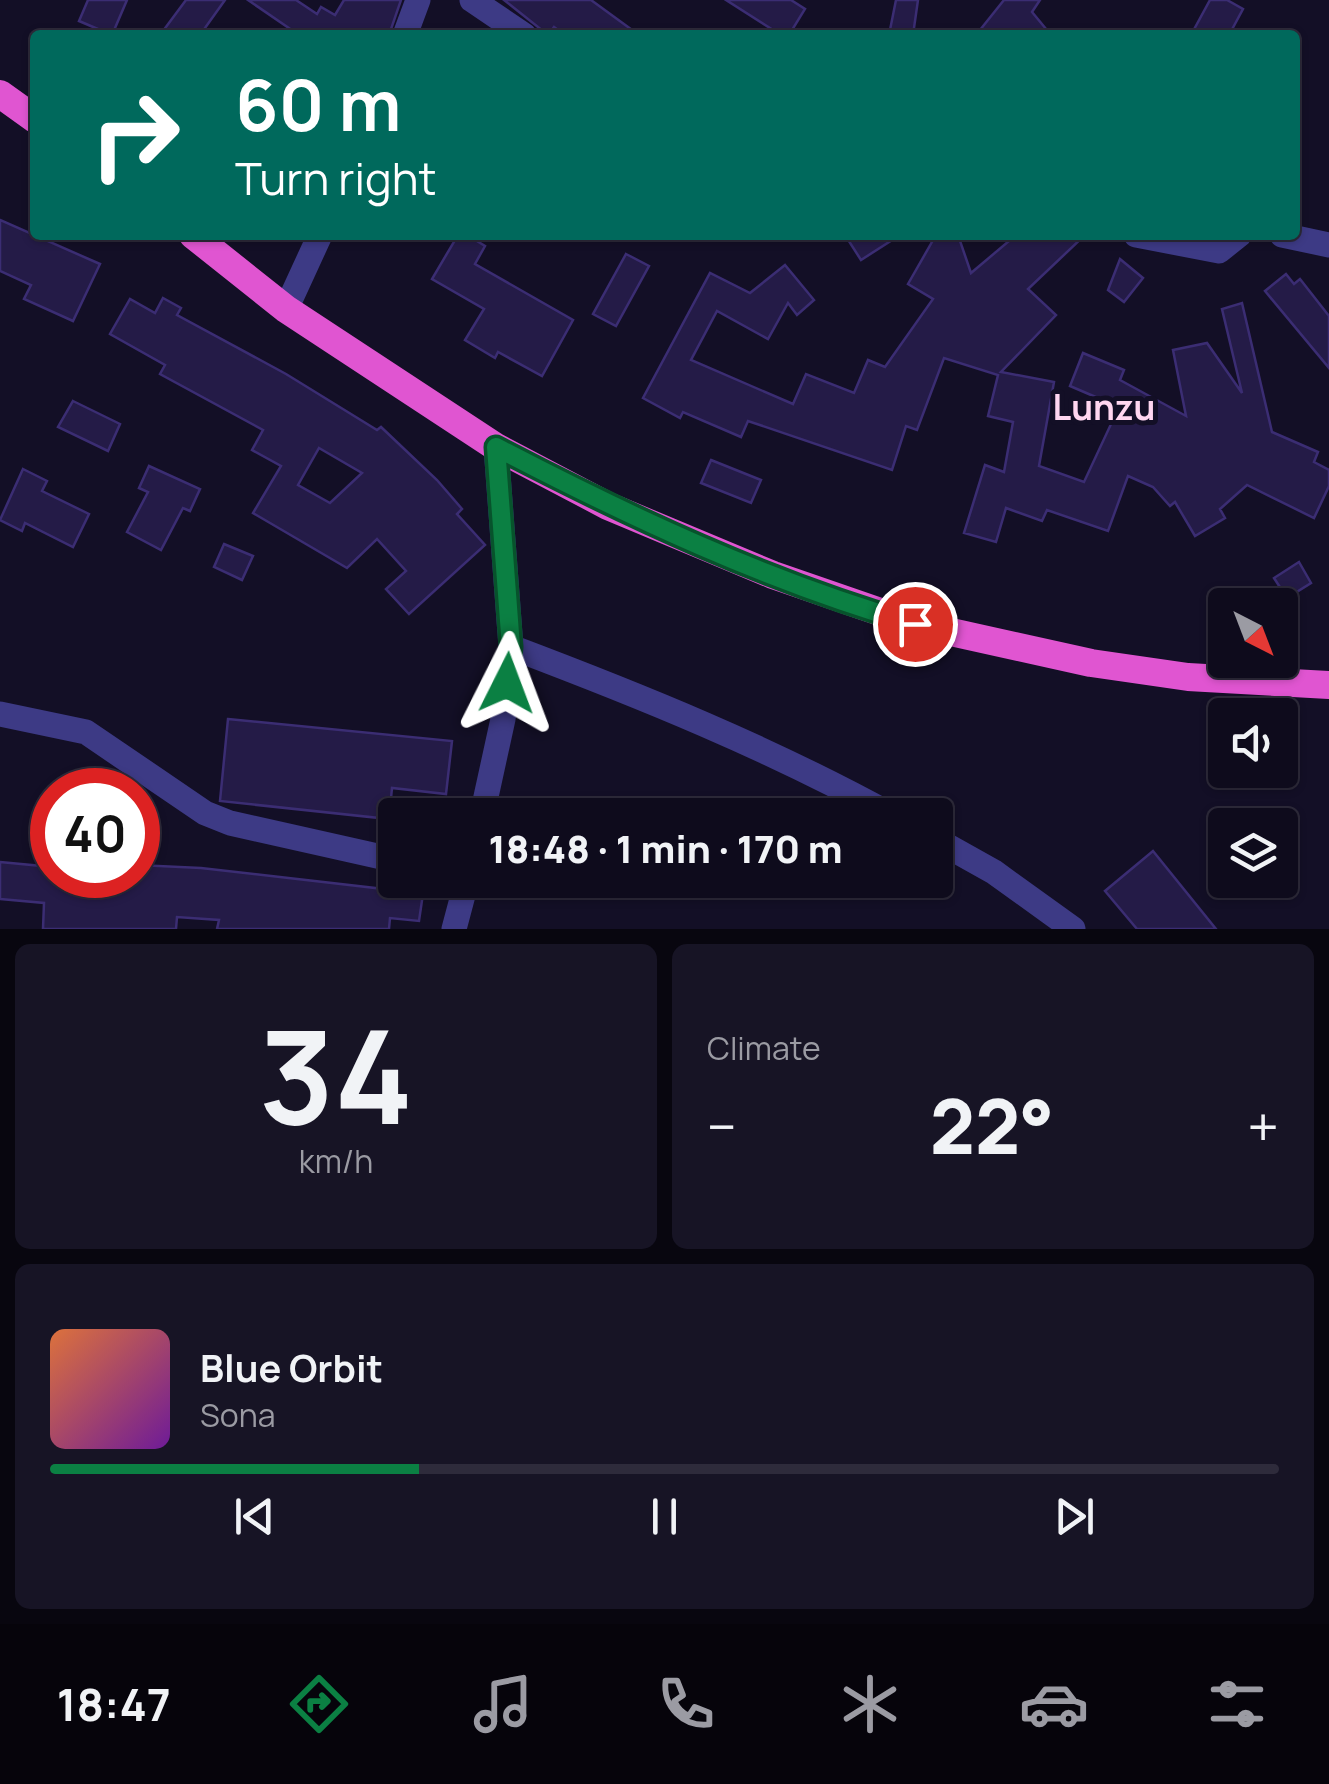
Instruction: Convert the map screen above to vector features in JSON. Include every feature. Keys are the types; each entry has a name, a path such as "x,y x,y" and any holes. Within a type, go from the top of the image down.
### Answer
{"highway":[{"path":"0,94 30,115"},
{"path":"199,240 286,309 496,447 608,506 773,575 915,624 1091,663 1188,677 1329,685"}],"street":[{"path":"407,30 418,0"},
{"path":"472,0 517,30"},
{"path":"1300,238 1329,244"},
{"path":"286,309 318,240"},
{"path":"1162,240 1219,251 1233,240"},
{"path":"486,798 503,720 511,647 496,447"},
{"path":"511,647 682,712 860,798"},
{"path":"0,714 86,732 205,813 230,824 378,856"},
{"path":"953,849 994,872 1073,929"},
{"path":"454,929 462,898"}],"building":[{"path":"88,0 127,0 114,30 100,30 79,21"},
{"path":"186,0 225,0 204,30 164,30"},
{"path":"248,0 296,0 317,14 321,7 335,15 344,0 401,0 391,30 292,30"},
{"path":"504,0 591,0 632,30 554,27 542,30"},
{"path":"726,0 791,0 805,9 792,30 773,30"},
{"path":"896,0 918,0 914,30 890,30"},
{"path":"1004,0 1040,0 1032,12 1047,30 980,30"},
{"path":"1210,0 1227,0 1243,9 1232,30 1194,30"},
{"path":"0,220 30,233 30,240 45,240 100,264 73,321 24,299 31,285 0,271"},
{"path":"455,240 475,240 485,246 475,264 573,320 542,376 498,352 495,358 465,340 484,309 432,279"},
{"path":"848,240 892,240 861,260"},
{"path":"933,240 960,240 971,273 1009,240 1080,240 1028,289 1056,315 1001,372 1054,382 1039,466 1084,482 1119,407 1070,386 1083,353 1124,370 1120,380 1186,416 1173,350 1207,343 1242,393 1222,309 1242,303 1272,432 1318,452 1314,462 1329,470 1329,486 1314,518 1247,485 1220,509 1225,518 1195,536 1175,502 1170,506 1153,487 1128,476 1108,531 1047,510 1042,521 1006,508 996,542 964,533 985,465 1004,472 1013,422 988,416 998,375 944,358 917,430 906,426 892,470 748,421 741,437 683,412 680,418 643,398 710,273 750,293 785,265 814,300 797,315 788,303 768,339 717,311 691,360 793,404 806,374 854,393 868,360 885,367 933,299 908,284"},
{"path":"626,254 649,266 616,326 593,314"},
{"path":"1120,259 1143,278 1124,302 1108,290"},
{"path":"1286,274 1294,284 1300,279 1329,316 1329,368 1265,291"},
{"path":"163,298 181,308 177,315 286,374 377,430 381,427 437,480 462,509 457,514 485,545 409,614 386,589 406,571 377,539 347,568 253,513 281,466 252,450 263,430 160,374 165,365 110,334 130,299 155,313","holes":["319,448 362,473 330,503 298,485"]},
{"path":"73,401 120,424 108,451 58,427"},
{"path":"711,460 761,480 751,503 701,483"},
{"path":"149,466 200,489 190,511 183,508 161,550 127,532 148,492 139,488"},
{"path":"23,469 47,481 42,491 89,514 73,547 25,523 22,531 0,520"},
{"path":"224,544 253,556 242,580 214,567"},
{"path":"1299,562 1311,583 1298,591 1298,588 1280,588 1274,578"},
{"path":"228,719 452,741 446,794 392,788 391,798 378,798 378,818 220,801"},
{"path":"1153,851 1216,929 1137,929 1105,891"},
{"path":"0,862 30,865 30,898 160,898 160,866 378,888 378,898 422,898 419,921 390,918 389,929 217,929 219,920 177,917 176,929 43,929 44,903 0,899"}],"district":[{"name":"Lunzu","path":"1104,407"}],"route":[{"path":"507,683 511,647 496,447 608,506 773,575 915,624"}]}
